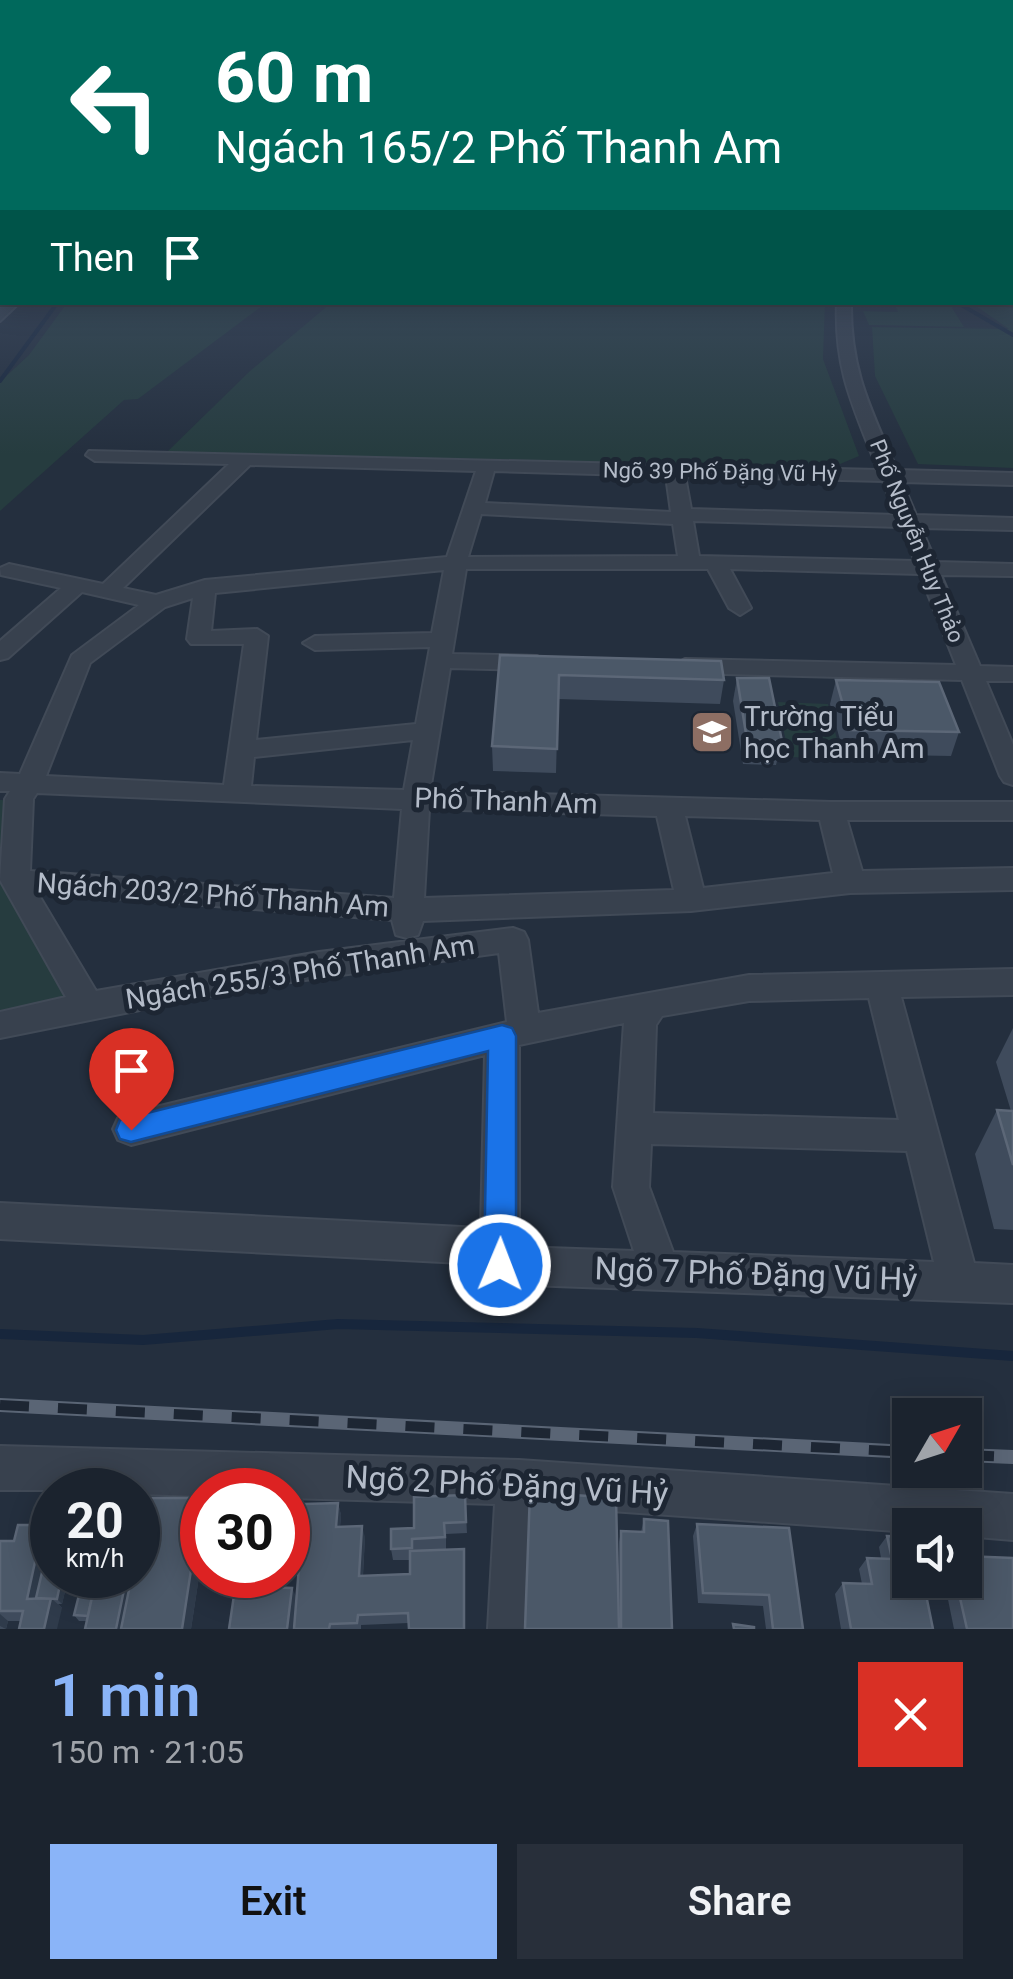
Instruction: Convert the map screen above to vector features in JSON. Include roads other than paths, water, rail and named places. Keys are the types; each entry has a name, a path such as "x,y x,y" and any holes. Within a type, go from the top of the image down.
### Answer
{"street":[{"name":"Phố Nguyễn Huy Thảo","path":"844,305 842,342 850,376 1013,776"},
{"name":"Ngõ 39 Phố Đặng Vũ Hỷ","path":"94,455 1013,479"},
{"path":"108,592 244,460"},
{"path":"402,952 411,910 416,797 456,563 486,467"},
{"path":"675,471 689,562"},
{"path":"475,508 1013,524"},
{"path":"87,1004 15,880 15,782 80,660 157,602 205,588 456,563 689,562 1013,570"},
{"path":"716,563 740,608"},
{"path":"9,576 76,584 157,602"},
{"path":"0,653 76,584"},
{"path":"205,588 200,639 257,636 236,795"},
{"path":"314,643 443,651 559,664"},
{"path":"657,666 1013,674"},
{"path":"242,750 427,731"},
{"name":"Phố Thanh Am","path":"15,782 236,795 831,811 1013,811"},
{"path":"669,807 691,900"},
{"path":"831,811 850,882"},
{"name":"Ngách 203/2 Phố Thanh Am","path":"15,880 411,910 691,900 850,882 1013,879"},
{"name":"Ngách 255/3 Phố Thanh Am","path":"0,1025 87,1004 402,952 513,940 513,1033"},
{"path":"131,1130 513,1033 653,1004 749,988 1013,982"},
{"path":"882,985 959,1282"},
{"path":"653,1004 640,1022 631,1187 660,1268"},
{"path":"500,1256 513,1033"},
{"path":"634,1128 921,1136"},
{"name":"Ngõ 7 Phố Đặng Vũ Hỷ","path":"0,1222 660,1268 1013,1284"},
{"name":"Ngõ 2 Phố Đặng Vũ Hỷ","path":"0,1468 519,1482 1013,1517"},
{"path":"512,1629 519,1482"}],"waterway":[{"path":"0,381 56,305"},
{"path":"961,305 1013,335"},
{"path":"0,1334 143,1340 338,1324 697,1333 1013,1356"}],"railway":[{"path":"0,1405 892,1451"},
{"path":"982,1456 1013,1457"}],"place":[{"name":"Trường Tiểu học Thanh Am","path":"712,732"}]}
